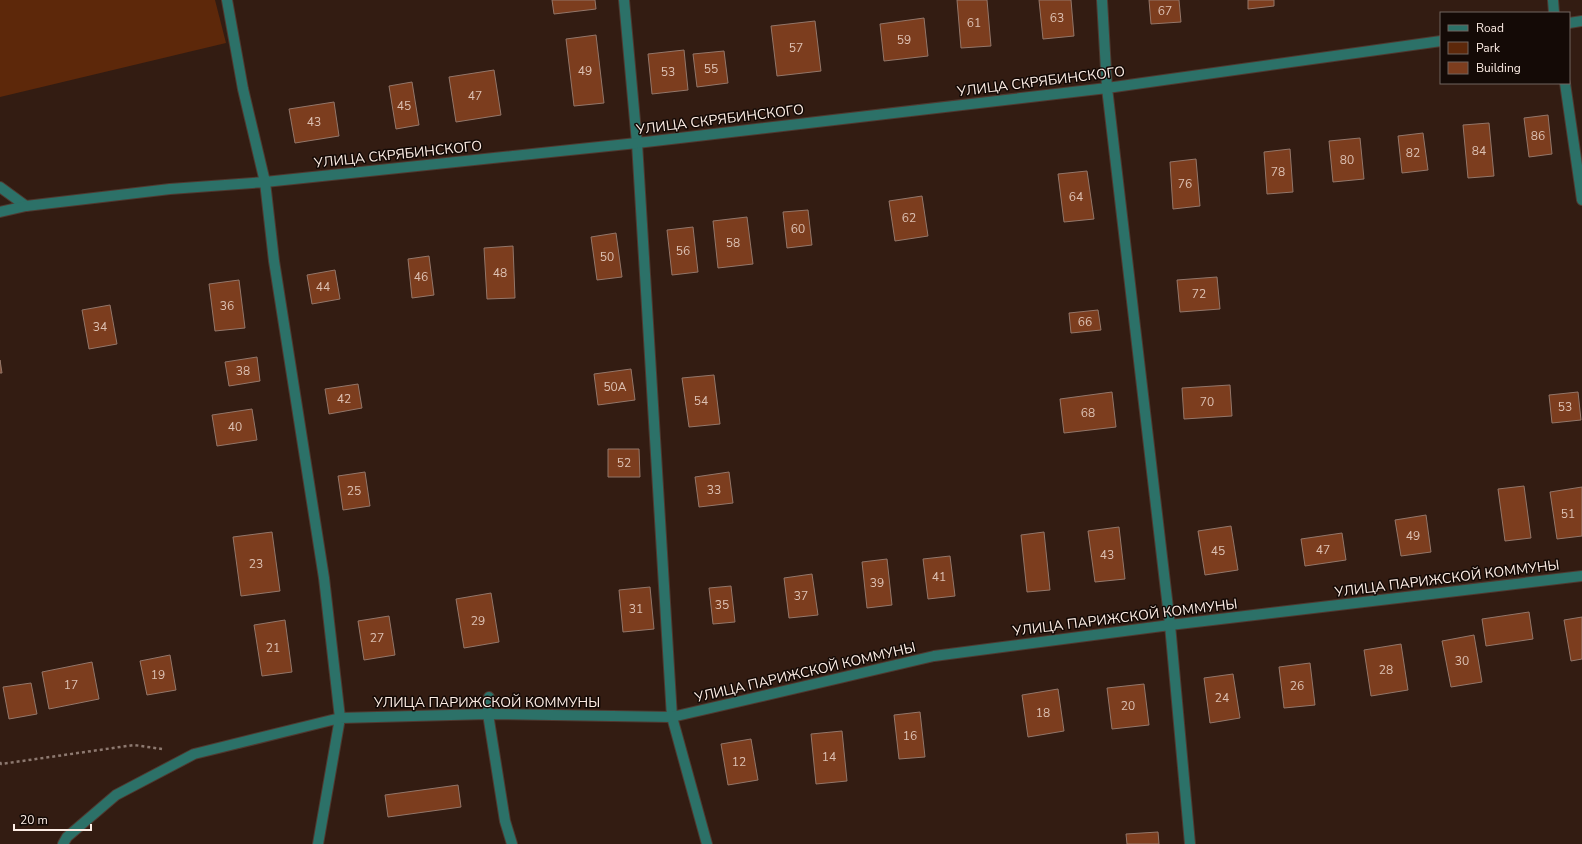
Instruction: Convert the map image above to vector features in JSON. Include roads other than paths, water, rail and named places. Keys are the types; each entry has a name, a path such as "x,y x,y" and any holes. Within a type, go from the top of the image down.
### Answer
{"street":[{"path":"227,0 243,89 265,182 274,261 324,578 340,718 318,844"},
{"path":"624,0 637,143 672,717 707,844"},
{"path":"1102,0 1107,88 1170,625 1190,844"},
{"path":"1553,0 1554,12"},
{"path":"1570,23 1582,21"},
{"name":"УЛИЦА СКРЯБИНСКОГО","path":"0,212 26,206 170,188 265,182 637,143 1107,88 1440,41"},
{"path":"1565,84 1582,200"},
{"path":"0,187 26,206"},
{"name":"УЛИЦА ПАРИЖСКОЙ КОММУНЫ","path":"63,844 67,837 116,795 194,754 340,718 488,714 672,717 934,656 1170,625 1582,576"},
{"path":"489,697 488,714 505,821 512,844"}]}
